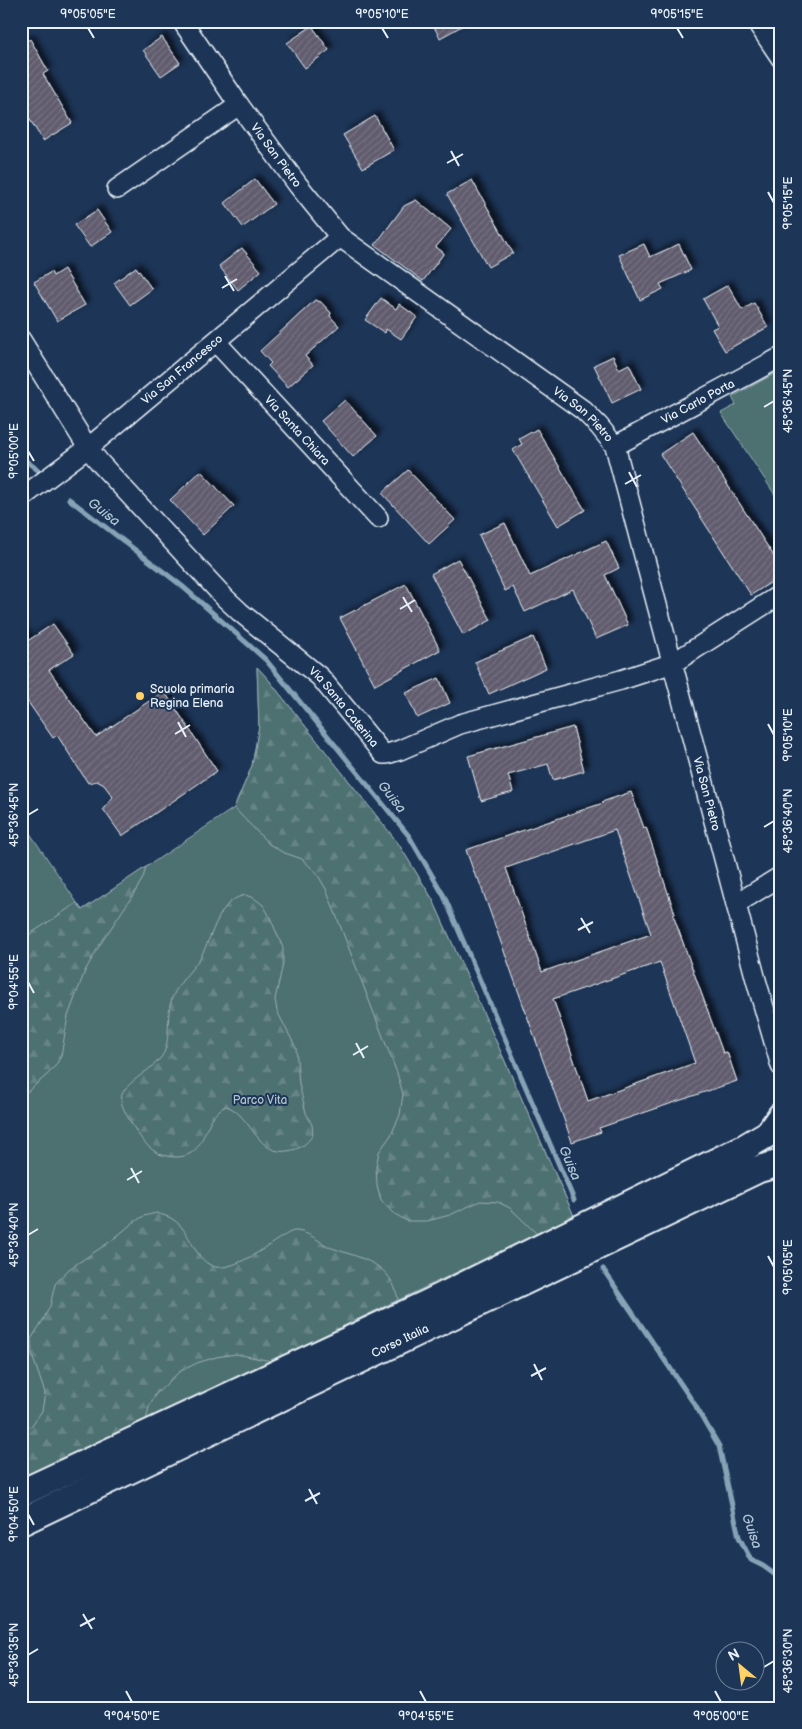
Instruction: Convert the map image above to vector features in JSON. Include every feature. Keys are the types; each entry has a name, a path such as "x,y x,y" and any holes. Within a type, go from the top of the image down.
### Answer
{"street":[{"name":"Via San Pietro","path":"182,21 239,105 298,185 340,237 583,410 615,446 736,904 781,1066"},
{"path":"756,21 781,58"},
{"path":"117,189 239,105"},
{"name":"Via San Francesco","path":"21,498 88,448 340,237"},
{"name":"Via Santa Caterina","path":"21,340 88,448 225,598 320,676 382,754 392,753 460,724 621,680 673,663 781,594"},
{"name":"Via Santa Chiara","path":"216,342 378,518"},
{"name":"Via Carlo Porta","path":"615,446 781,357"},
{"path":"736,904 781,876"},
{"name":"Corso Italia","path":"21,1493 428,1303 744,1148 775,1124"},
{"name":"Corso Italia","path":"21,1522 750,1174 781,1162"}],"green space":[{"path":"781,370 781,504 721,413 736,405 732,397"},
{"name":"Parco Vita","path":"257,667 398,843 433,900 574,1216 21,1481 21,820 82,910 234,808 252,766 259,726"},
{"path":"257,667 398,843 433,900 574,1216 537,1234 510,1208 498,1202 480,1201 450,1215 427,1221 407,1221 393,1213 381,1200 377,1185 376,1167 379,1152 391,1135 400,1115 403,1094 397,1073 326,889 316,872 302,859 282,852 269,844 234,808 252,766 259,726"},
{"path":"146,867 143,878 135,892 99,946 85,971 68,1016 61,1056 47,1075 21,1097 21,940 77,903 82,910"},
{"path":"245,895 254,898 263,905 283,948 283,964 275,999 277,1011 296,1048 299,1084 306,1113 312,1125 313,1135 304,1145 296,1149 280,1151 271,1148 263,1143 235,1111 226,1106 212,1119 200,1144 194,1150 187,1155 177,1157 159,1154 144,1142 131,1123 121,1099 127,1086 161,1057 167,1044 170,1005 175,992 200,958 223,910 232,901"},
{"path":"156,1213 174,1220 180,1225 200,1257 212,1266 219,1267 228,1266 246,1259 290,1232 299,1231 332,1248 374,1264 383,1270 395,1288 398,1300 271,1361 236,1354 216,1357 197,1363 179,1372 155,1395 149,1407 146,1421 21,1481 21,1435 32,1425 42,1411 45,1393 32,1355 31,1339 50,1306 55,1284 69,1269 111,1241 134,1222 144,1216"}],"building":[{"path":"431,21 471,21 440,38"},
{"path":"312,26 329,50 305,68 287,43"},
{"path":"162,37 180,63 161,76 143,50"},
{"path":"30,39 48,71 43,74 72,123 43,141 21,105 21,44"},
{"path":"375,116 394,150 363,168 343,135"},
{"path":"255,179 274,204 243,227 225,203"},
{"path":"472,180 513,253 488,267 447,194"},
{"path":"416,200 451,229 436,247 444,253 423,281 375,245 404,206"},
{"path":"97,210 112,232 90,247 74,225"},
{"path":"644,244 650,257 679,244 691,270 660,284 663,289 640,300 619,255"},
{"path":"242,248 261,271 238,290 219,266"},
{"path":"136,267 152,289 130,305 114,283"},
{"path":"64,269 85,305 57,321 34,282 51,272 53,276"},
{"path":"728,285 742,310 754,303 768,327 725,351 712,329 718,326 703,299"},
{"path":"381,298 396,309 399,304 417,317 401,339 386,329 385,333 365,320"},
{"path":"315,300 321,302 339,326 305,356 313,365 288,387 268,366 271,363 260,351"},
{"path":"613,356 619,369 629,364 641,389 612,403 594,365"},
{"path":"345,400 377,436 353,457 321,421"},
{"path":"537,429 585,510 558,526 513,450 522,444 519,439"},
{"path":"693,432 781,567 781,576 751,595 660,454"},
{"path":"408,470 455,520 429,544 382,493"},
{"path":"201,471 234,506 203,535 170,500"},
{"path":"505,523 530,576 606,541 619,568 605,575 628,625 596,639 573,589 525,612 513,587 505,591 479,535"},
{"path":"458,559 491,620 463,635 431,574"},
{"path":"406,584 440,650 375,685 340,618"},
{"path":"53,624 74,654 49,670 96,737 164,691 217,771 122,836 103,809 113,797 104,785 97,781 88,783 57,735 53,738 21,692 21,630 29,640"},
{"path":"533,637 546,668 489,694 475,662"},
{"path":"439,678 450,703 417,718 406,693"},
{"path":"573,727 584,771 553,780 548,764 508,775 513,792 481,801 468,756"},
{"path":"631,792 644,828 646,827 675,914 673,915 723,1053 727,1052 737,1081 599,1128 601,1132 572,1142 478,878 476,878 466,850","holes":["615,830 651,934 542,972 506,868","660,962 695,1063 588,1101 553,999"]}],"waterway":[{"name":"Guisa","path":"21,457 39,471"},
{"name":"Guisa","path":"69,499 182,586 266,660 409,836 444,896 574,1200"},
{"name":"Guisa","path":"603,1269 695,1405 719,1446 739,1537 751,1560 781,1579"}],"place":[{"name":"Scuola primaria Regina Elena","path":"140,696"}]}
